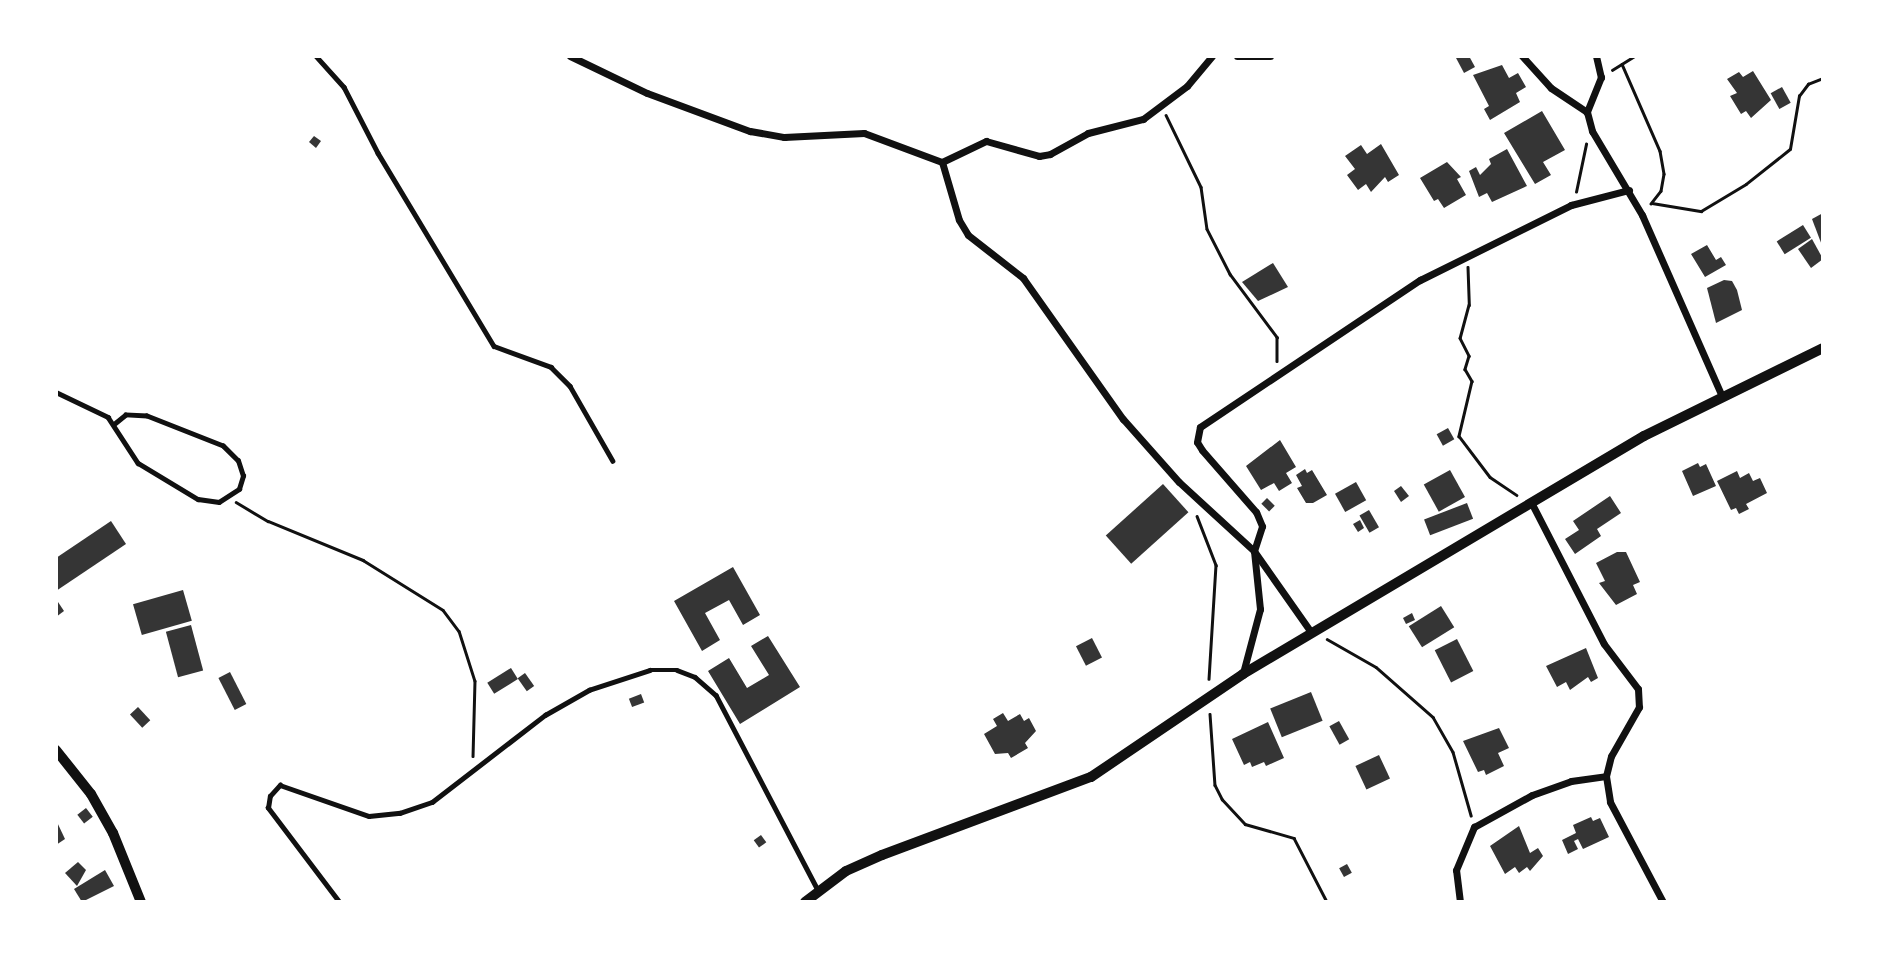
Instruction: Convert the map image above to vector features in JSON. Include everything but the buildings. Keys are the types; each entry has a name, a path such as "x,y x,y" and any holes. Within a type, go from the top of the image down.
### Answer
{"street":[{"path":"570,56 646,93 750,131 784,137 864,133 942,162 986,141 1039,156 1050,154 1088,133 1143,119 1163,107 1212,56"},
{"path":"1237,56 1269,56"},
{"path":"1522,56 1551,88 1587,112"},
{"path":"1596,56 1601,77 1587,112 1589,122 1642,215 1722,396"},
{"path":"942,162 959,220 968,235 1023,278 1123,419 1179,482 1254,551 1311,632"},
{"path":"1242,674 1260,609 1254,551 1263,534 1261,520 1202,450 1197,442 1199,427 1314,355 1404,290 1467,255 1571,205 1629,190"},
{"path":"804,902 818,890 882,855 1091,777 1242,674 1644,436 1823,348"},
{"path":"1532,504 1604,644 1638,690 1639,707 1611,756 1606,776 1610,802 1663,902"},
{"path":"56,750 91,794 113,833 141,902"},
{"path":"1460,902 1456,870 1474,827 1532,795 1606,776"}],"lane":[{"path":"316,56 344,88 378,153 494,346 551,367 570,386 613,461"},
{"path":"56,392 116,423 129,453 152,472 208,503 230,499 243,477 238,461 223,446 147,416 126,415 116,423"},
{"path":"339,902 268,808 270,796 279,785 291,785 336,808 369,816 432,802 545,715 589,690 619,677 677,670 695,677 716,695 818,890"}],"path":[{"path":"1601,77 1634,56"},
{"path":"1622,64 1660,151 1664,174 1661,191 1642,215"},
{"path":"1652,203 1689,213 1702,211 1746,184 1790,149 1799,96 1808,84 1823,78"},
{"path":"1163,107 1201,187 1204,219 1215,248 1277,337 1280,349 1273,367"},
{"path":"1571,205 1582,170 1589,122"},
{"path":"1467,255 1469,304 1460,338 1469,356 1464,366 1472,382 1459,436 1490,477 1532,504"},
{"path":"230,499 268,521 363,560 443,610 459,631 475,681 471,774"},
{"path":"1192,506 1216,565 1207,698 1215,785 1222,799 1245,824 1294,838 1327,902"},
{"path":"1311,632 1376,667 1433,717 1453,752 1474,827"}]}
